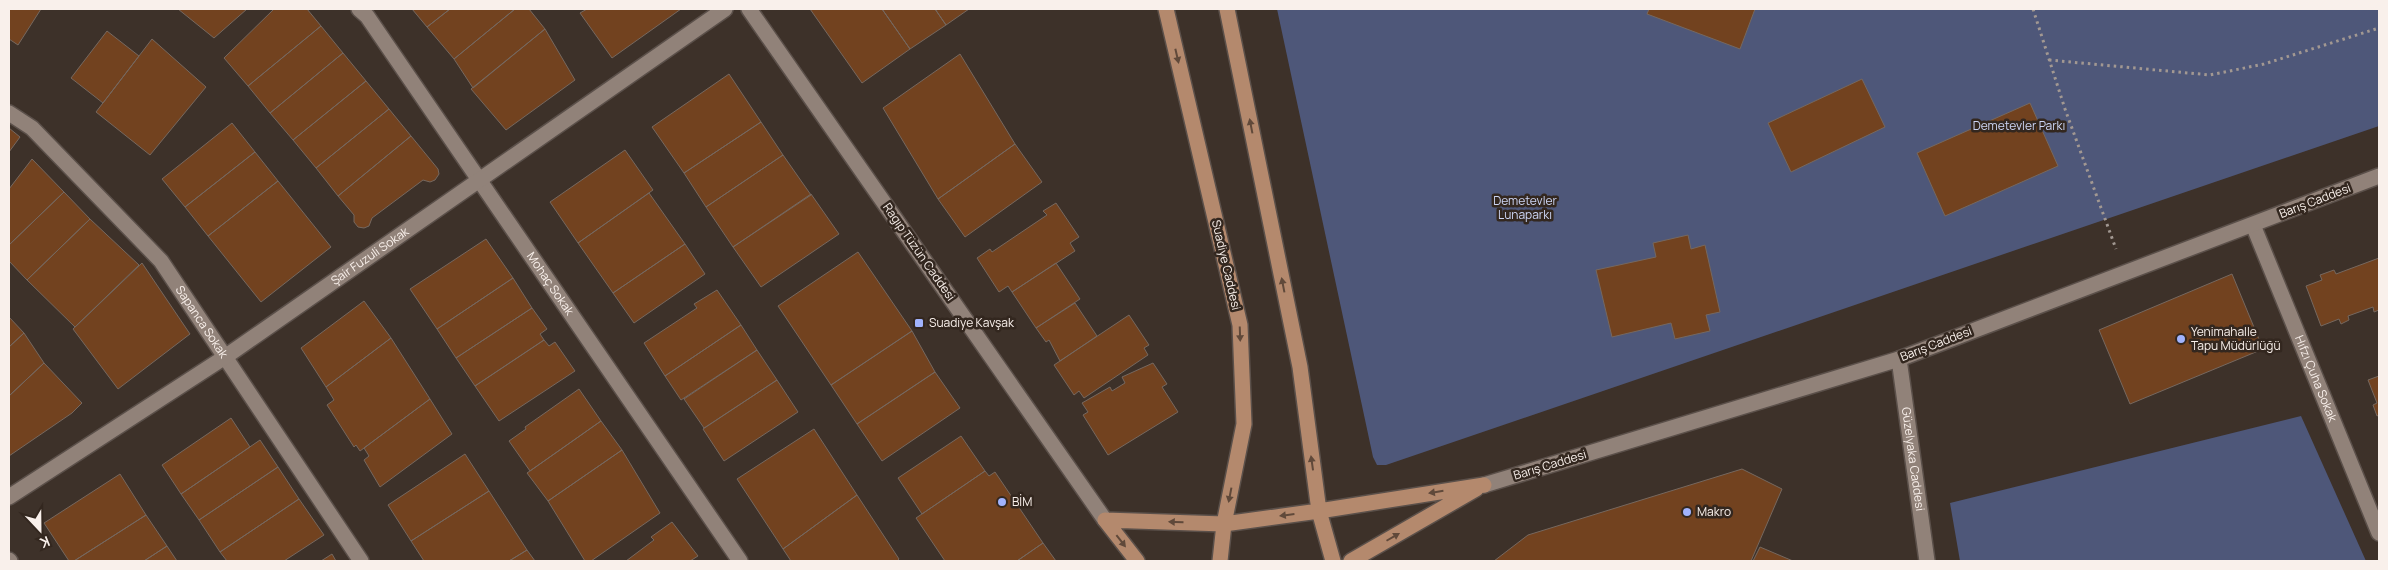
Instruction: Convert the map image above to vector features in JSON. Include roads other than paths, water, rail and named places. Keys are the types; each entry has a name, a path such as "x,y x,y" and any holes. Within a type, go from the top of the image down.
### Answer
{"main road":[{"name":"Suadiye Caddesi","path":"1166,9 1240,325 1244,424 1224,524 1220,561"},
{"path":"1227,9 1300,367 1319,511 1333,561"},
{"name":"Barış Caddesi","path":"1319,511 1484,485"},
{"name":"Barış Caddesi","path":"1351,561 1484,485"},
{"path":"1105,520 1224,524 1319,511"},
{"name":"Ragıp Tüzün Caddesi","path":"1105,520 1137,561"}],"street":[{"name":"Mohaç Sokak","path":"359,9 367,16 740,561"},
{"name":"Şair Fuzuli Sokak","path":"9,497 225,357 725,9"},
{"name":"Ragıp Tüzün Caddesi","path":"749,9 1105,520"},
{"name":"Sapanca Sokak","path":"9,113 32,128 161,261 361,561"},
{"name":"Barış Caddesi","path":"1484,485 1899,358 2379,176"},
{"name":"Hıfzı Çuha Sokak","path":"2253,224 2379,533"},
{"name":"Güzelyaka Caddesi","path":"1899,358 1927,561"}],"place":[{"name":"Suadiye Kavşak","path":"919,323"},
{"name":"Yenimahalle Tapu Müdürlüğü","path":"2181,339"},
{"name":"BİM","path":"1002,502"},
{"name":"Makro","path":"1687,512"}],"park label":[{"name":"Demetevler Parkı","path":"2019,126"},
{"name":"Demetevler Lunaparkı","path":"1525,208"}]}
